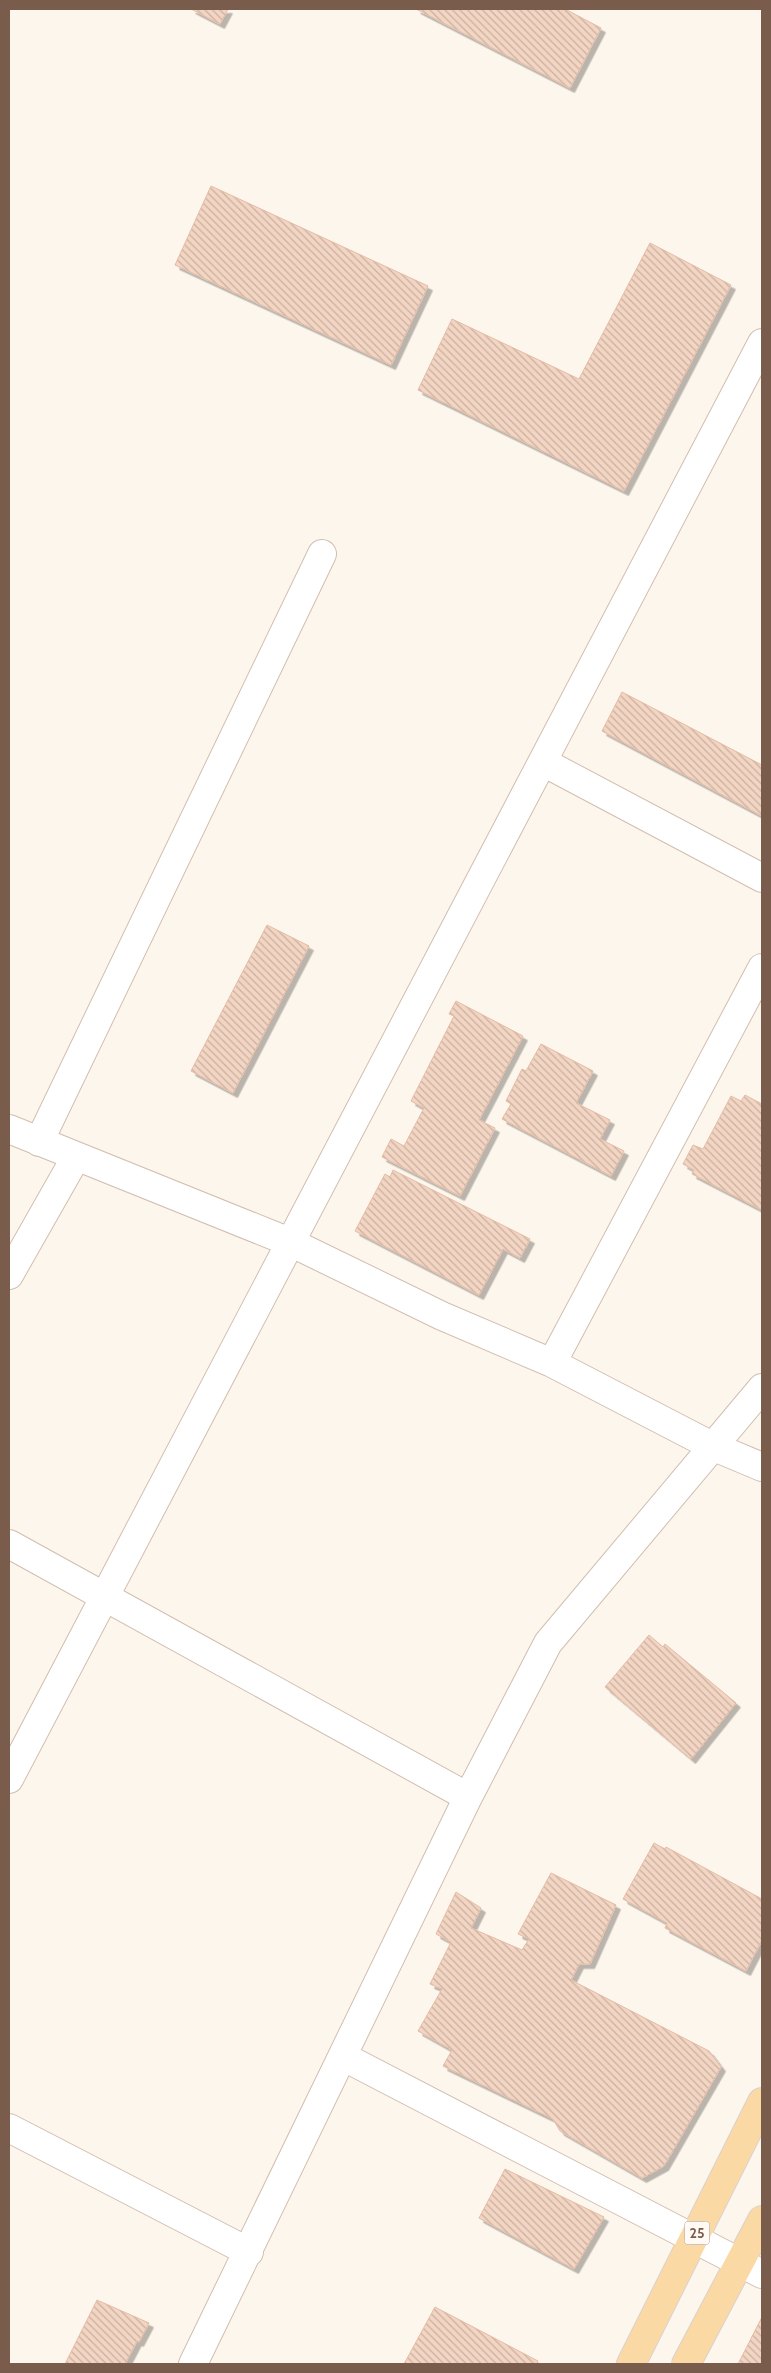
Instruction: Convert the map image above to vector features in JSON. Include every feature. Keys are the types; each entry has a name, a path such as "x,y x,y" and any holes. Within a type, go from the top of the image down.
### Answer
{"main road":[{"name":"25","path":"631,2364 762,2102"},
{"path":"686,2364 751,2268 762,2220"}],"street":[{"path":"9,1779 762,343"},
{"path":"39,1142 322,554"},
{"path":"543,762 762,878"},
{"path":"552,1363 762,968"},
{"path":"9,1129 292,1242 442,1316 552,1363 712,1446 762,1467"},
{"path":"9,1275 76,1157"},
{"path":"193,2364 344,2057 468,1798 548,1644 762,1388"},
{"path":"9,1544 468,1798"},
{"path":"344,2057 751,2268"},
{"path":"9,2128 249,2252"}],"building":[{"path":"191,9 228,9 220,24"},
{"path":"416,9 565,9 601,28 570,88"},
{"path":"211,186 428,286 391,365 175,265"},
{"path":"650,243 731,285 624,491 418,390 452,319 579,379"},
{"path":"622,692 762,765 762,816 602,731"},
{"path":"267,925 309,946 233,1093 191,1071"},
{"path":"456,1001 523,1036 479,1120 495,1128 460,1196 382,1157 391,1139 404,1146 424,1108 411,1101 454,1016 449,1014"},
{"path":"541,1044 593,1071 576,1103 610,1120 600,1139 624,1151 611,1176 502,1119 511,1104 506,1101 522,1069 526,1071"},
{"path":"745,1095 762,1104 762,1210 692,1174 694,1170 683,1164 693,1145 703,1149 731,1096 741,1101"},
{"path":"393,1170 530,1239 520,1258 503,1249 479,1295 355,1231 385,1174 390,1177"},
{"path":"649,1635 663,1647 665,1644 736,1703 691,1759 605,1687"},
{"path":"654,1843 665,1849 666,1847 762,1899 762,1940 746,1971 665,1928 667,1923 623,1899"},
{"path":"551,1873 616,1905 590,1964 579,1964 571,1980 709,2051 721,2067 664,2166 642,2178 560,2131 553,2119 443,2066 452,2050 418,2031 442,1989 430,1984 451,1942 436,1934 456,1892 481,1908 471,1928 522,1950 529,1939 518,1934"},
{"path":"505,2169 604,2217 574,2269 479,2218"},
{"path":"97,2300 149,2323 125,2364 65,2364"},
{"path":"435,2307 538,2361 537,2364 404,2364"},
{"path":"762,2317 762,2364 738,2364"}]}
